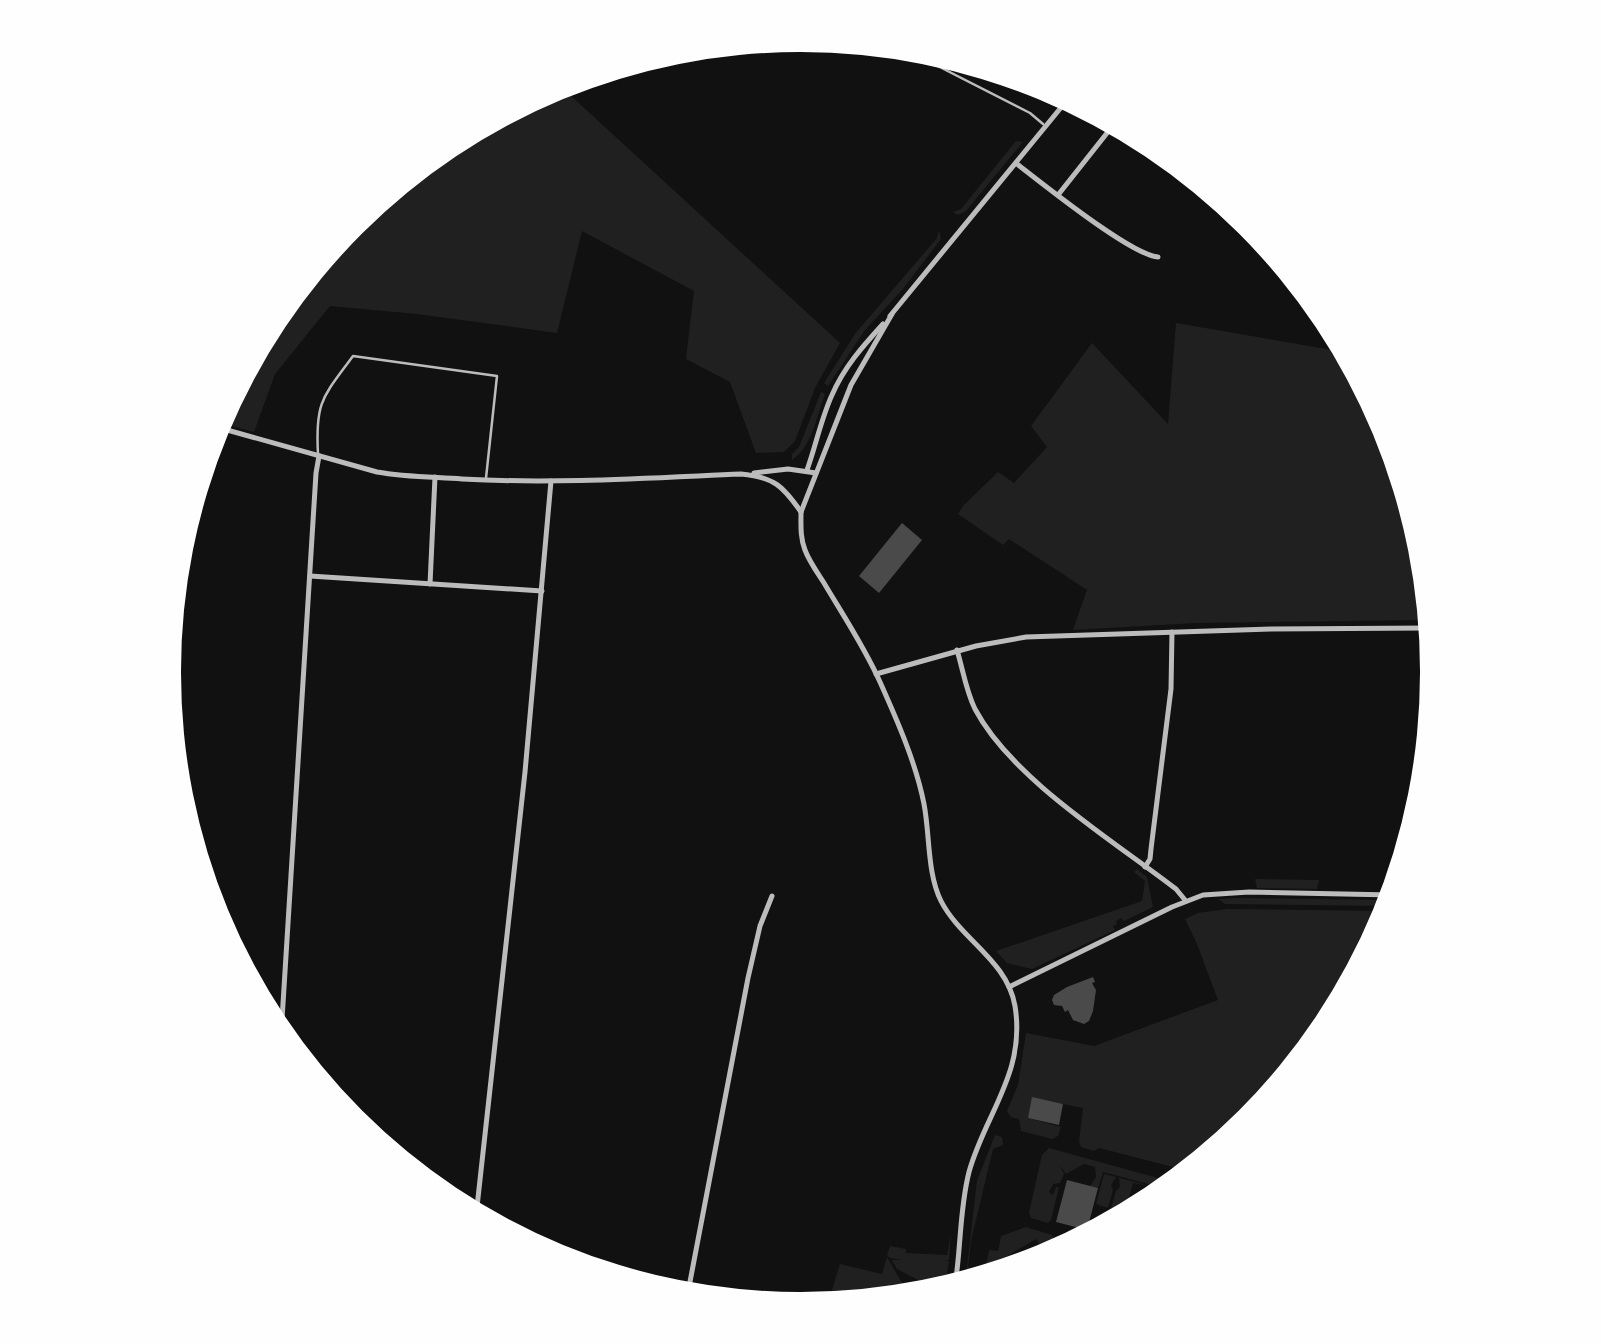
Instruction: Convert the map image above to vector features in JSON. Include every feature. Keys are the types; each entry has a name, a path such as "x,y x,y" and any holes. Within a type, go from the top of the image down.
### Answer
{"street":[{"path":"808,470 835,387 856,354 1059,110"},
{"path":"1058,195 1107,133"},
{"path":"1016,164 1142,253 1158,257"},
{"path":"892,314 850,385 801,512 800,529 806,552 876,674 921,790 940,898 996,966 1009,987 1016,1014 1005,1090 970,1169 957,1271"},
{"path":"230,431 390,474 435,478 550,481 788,469 816,473"},
{"path":"283,1012 318,456"},
{"path":"741,474 772,480 801,512"},
{"path":"430,584 435,478"},
{"path":"478,1201 525,772 550,481"},
{"path":"310,576 542,591"},
{"path":"876,674 957,650 1026,637 1419,628"},
{"path":"1145,867 1150,859 1171,689 1172,632"},
{"path":"957,650 974,707 997,740 1051,794 1176,889 1186,901"},
{"path":"1009,987 1204,895 1378,895"},
{"path":"691,1282 748,978 772,896"}],"lane":[{"path":"946,70 1046,126"},
{"path":"318,456 319,408 353,356 498,376 486,480"}],"shaded area":[{"path":"572,97 840,343 815,388 795,441 784,452 756,453 730,382 686,359 694,291 582,231 557,333 330,306 275,374 254,432 232,426 264,362 309,295 362,234 456,157 527,116"},
{"path":"1016,141 1023,142 966,211 958,215 953,212 961,209"},
{"path":"939,230 941,239 865,330 828,386 824,383 855,334 937,238"},
{"path":"1176,323 1329,349 1356,398 1387,473 1408,551 1418,620 1196,623 1073,630 1087,590 1009,539 1003,545 958,514 998,472 1014,483 1047,447 1031,426 1092,343 1168,424"},
{"path":"821,392 825,394 813,430 792,460 792,454 799,447"},
{"path":"1137,869 1147,877 1153,907 1116,921 1115,930 1032,969 1007,963 996,951 1142,901 1145,881 1134,872"},
{"path":"1255,879 1319,880 1317,889 1257,888"},
{"path":"1218,899 1376,900 1374,906 1225,904"},
{"path":"1227,909 1372,911 1337,982 1292,1049 1239,1110 1173,1167 1081,1147 1083,1108 1033,1098 1028,1118 1061,1127 1058,1136 1052,1139 1021,1131 1019,1119 1007,1111 1018,1085 1026,1033 1094,1046 1218,1000 1185,919"},
{"path":"995,1135 1002,1137 1003,1145 993,1149 967,1268 977,1181"},
{"path":"1049,1148 1157,1178 1149,1184 1103,1172 1098,1188 1090,1186 1096,1177 1095,1167 1084,1164 1066,1174 1060,1165 1064,1174 1049,1192 1053,1195 1059,1187 1048,1223 1031,1218 1029,1213 1042,1155"},
{"path":"1104,1174 1116,1177 1108,1208 1096,1204"},
{"path":"1119,1178 1147,1185 1133,1183 1129,1197 1111,1208 1120,1187"},
{"path":"1026,1227 1053,1237 1039,1244 1036,1239 987,1263 989,1250 998,1251 1001,1236"},
{"path":"951,1234 949,1260 944,1261 949,1261 947,1273 919,1280 897,1269 892,1260 901,1260 887,1255 890,1246 906,1249 906,1253 947,1255"},
{"path":"887,1257 902,1283 832,1290 840,1264 882,1274"}],"building":[{"path":"902,523 922,540 879,593 859,576"},
{"path":"1093,977 1096,990 1089,1021 1084,1024 1073,1020 1068,1010 1054,1005 1054,995"},
{"path":"1032,1097 1063,1104 1059,1125 1028,1118"},
{"path":"1067,1180 1098,1188 1090,1220 1076,1227 1056,1222"}]}
